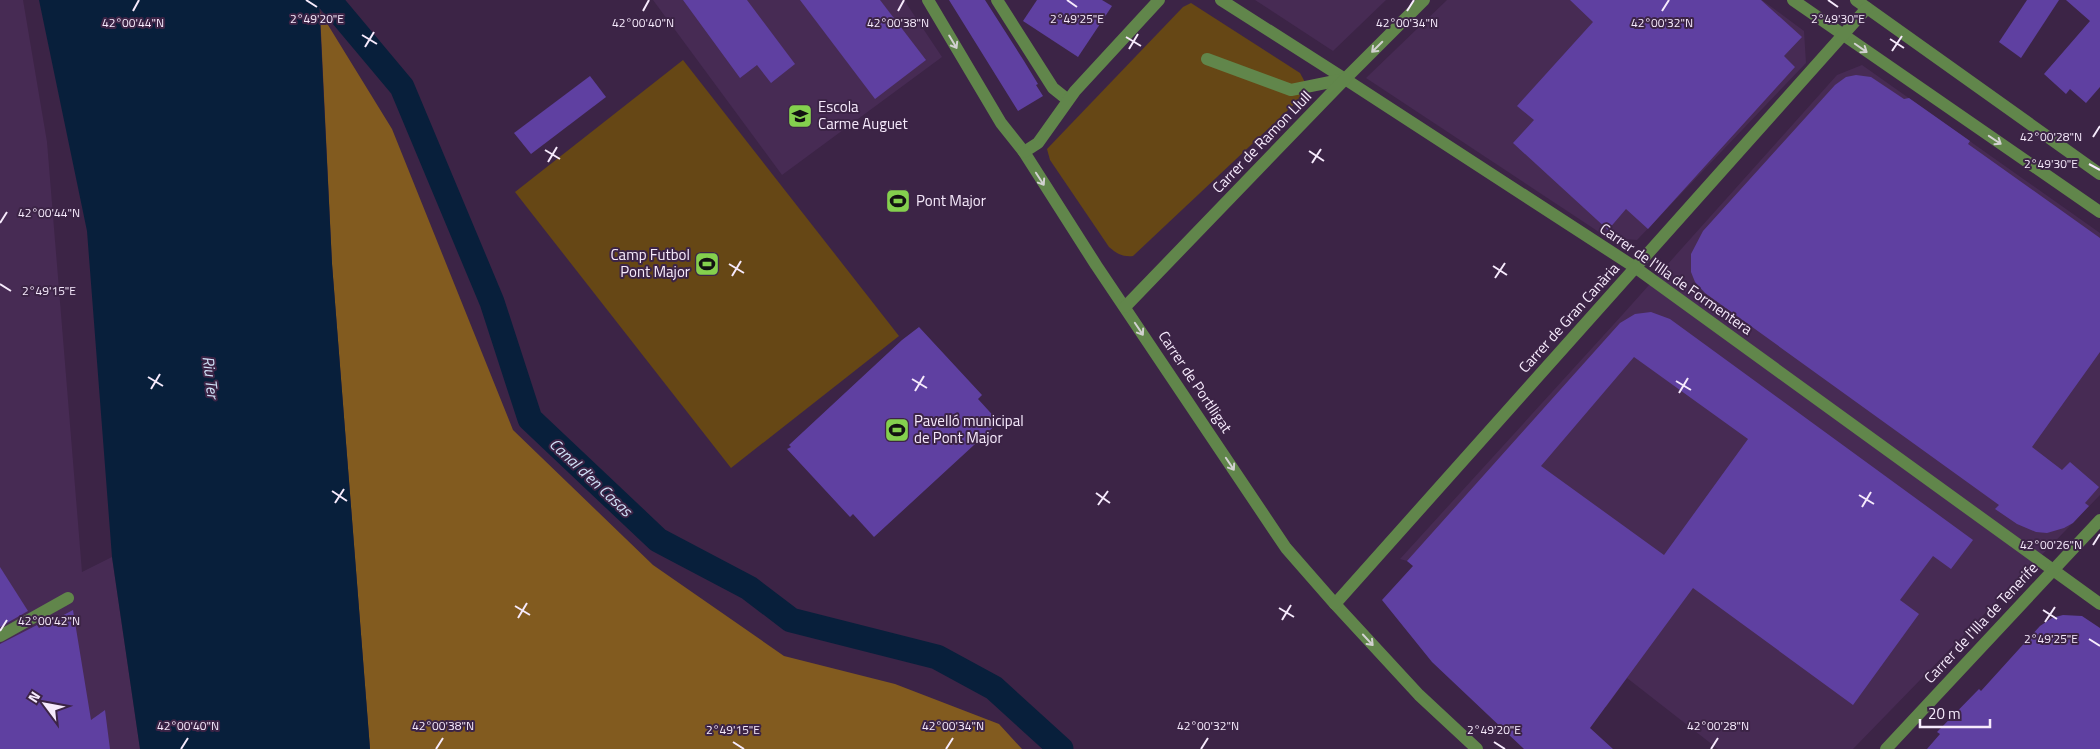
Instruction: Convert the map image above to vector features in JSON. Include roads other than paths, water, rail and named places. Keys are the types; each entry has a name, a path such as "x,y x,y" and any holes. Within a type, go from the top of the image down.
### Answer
{"street":[{"name":"Carrer de Portlligat","path":"928,0 1001,123 1024,152 1286,548 1419,695 1477,749"},
{"path":"997,0 1052,88 1068,100"},
{"path":"1024,152 1038,143 1068,100 1159,0"},
{"name":"Carrer de l'Illa de Formentera","path":"1221,0 1636,268 2100,604"},
{"name":"Carrer de Ramon Llull","path":"1125,307 1424,0"},
{"path":"1793,0 2100,212"},
{"path":"1856,0 2100,174"},
{"name":"Carrer de Gran Canària","path":"1335,604 1868,8"},
{"path":"1207,59 1291,90 1346,79"},
{"name":"Carrer de l'Illa de Tenerife","path":"1886,749 2100,520"},
{"path":"0,636 68,598"}],"water":[{"name":"Riu Ter","path":"39,0 319,0 332,264 370,749 140,749 112,557 87,231"}],"waterway":[{"name":"Canal d'en Casas","path":"329,0 402,87 492,302 530,419 658,540 749,588 791,620 937,657 994,688 1061,749"}],"place":[{"name":"Escola Carme Auguet","path":"800,116"},
{"name":"Pont Major","path":"898,201"},
{"name":"Camp Futbol Pont Major","path":"707,264"},
{"name":"Pavelló municipal de Pont Major","path":"897,430"}]}
